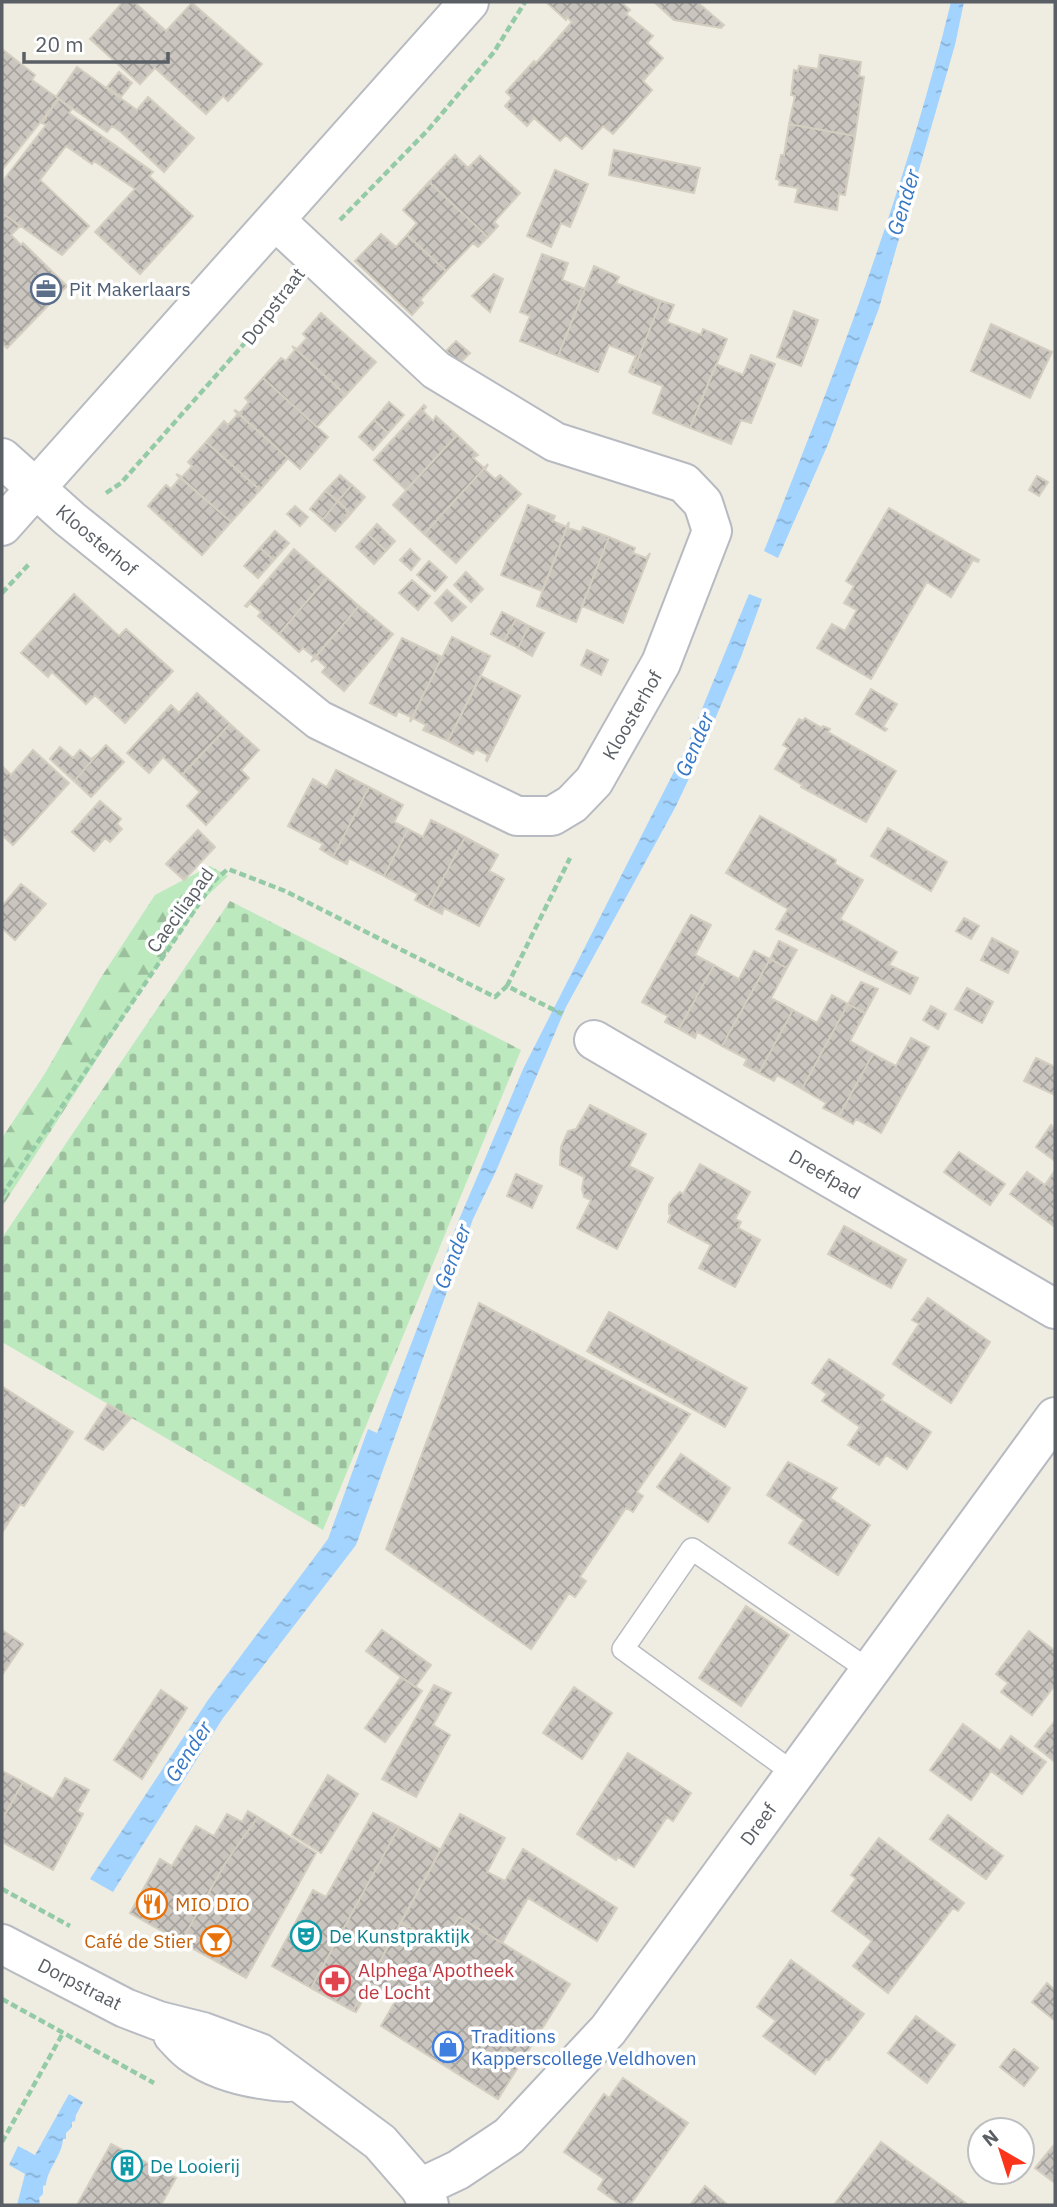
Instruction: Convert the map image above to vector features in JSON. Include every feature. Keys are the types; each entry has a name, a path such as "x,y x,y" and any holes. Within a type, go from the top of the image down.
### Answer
{"street":[{"path":"2,526 469,2"},
{"name":"Kloosterhof","path":"2,458 70,519 319,720 517,816 552,816 572,804 594,781 661,663 712,531 703,503 684,483 555,442 436,370 276,221"},
{"name":"Dreefpad","path":"594,1040 1055,1309"},
{"name":"Dreef","path":"425,2197 458,2170 509,2136 608,2029 1055,1417"},
{"name":"Dorpstraat","path":"2,1944 125,2008 260,2053 380,2142 425,2197"}],"lane":[{"path":"795,1774 623,1649 692,1549 870,1671"}],"path":[{"name":"Dorpstraat","path":"2,593 70,519 121,482 274,310 312,253 354,204 436,121 494,52 525,2"},
{"path":"548,1006 507,986 580,837 572,804"},
{"name":"Caeciliapad","path":"2,1195 215,880 228,869 285,891 495,997 507,986"},
{"path":"2,2142 63,2033"}],"green space":[{"path":"210,866 228,876 205,898 149,978 2,1207 2,1138 155,895"},
{"path":"230,901 521,1050 323,1530 2,1342 2,1238"}],"water":[{"name":"Gender","path":"951,2 964,2 955,45 879,308 829,442 778,558 764,551 817,416 891,211"},
{"name":"Gender","path":"749,594 762,599 741,657 676,806 566,1007 473,1219 356,1545 223,1718 113,1892 90,1879 208,1700 328,1539 368,1429 377,1433 458,1222 524,1067 686,748"},
{"path":"69,2094 83,2102 72,2127 66,2133 66,2139 63,2139 46,2185 43,2186 40,2203 17,2205 25,2174 9,2165 18,2146 35,2155"}],"building":[{"path":"123,2 134,2 166,31 192,3 262,64 228,101 223,96 206,114 155,68 140,84 90,39"},
{"path":"546,2 621,2 630,10 626,14 653,36 647,43 663,58 643,81 652,90 613,134 603,126 582,149 566,135 560,141 534,118 527,126 505,106 512,98 506,92 572,22"},
{"path":"654,2 697,2 724,25 721,28 674,20"},
{"path":"2,49 35,75 32,80 59,99 2,170"},
{"path":"820,55 861,62 859,76 864,77 855,136 789,124 795,96 791,95 794,70 798,71 799,66 818,69"},
{"path":"77,67 137,110 148,97 194,138 164,172 121,132 112,126 107,132 56,97"},
{"path":"119,72 132,83 121,97 107,87"},
{"path":"58,99 72,109 69,113 153,172 149,176 193,216 140,274 95,232 135,189 66,146 40,180 89,226 62,255 2,213 2,182 46,125 42,123"},
{"path":"789,124 855,136 845,195 839,194 837,210 795,202 798,188 779,185 780,180 776,179 781,155 784,155"},
{"path":"614,150 700,168 694,193 609,175"},
{"path":"455,155 468,168 480,156 520,193 494,222 498,226 488,237 429,182"},
{"path":"555,170 588,184 570,227 561,223 551,247 527,236"},
{"path":"429,182 488,237 478,247 473,243 446,271 407,235 417,223 403,210"},
{"path":"2,213 20,226 11,235 21,245 23,243 67,286 7,348 2,343"},
{"path":"381,234 396,247 407,235 446,271 420,300 423,303 412,315 355,261"},
{"path":"542,254 568,263 562,280 585,289 558,356 520,341 530,316 520,312"},
{"path":"594,266 619,277 616,283 661,301 632,374 629,372 636,356 609,345 598,372 558,356"},
{"path":"494,274 503,279 490,312 472,296"},
{"path":"661,301 674,305 667,322 701,335 703,329 727,339 690,428 653,413 663,386 632,374"},
{"path":"794,311 818,320 801,366 777,357"},
{"path":"321,313 376,362 346,395 292,346 297,349 307,338 303,334"},
{"path":"991,324 1052,352 1030,398 971,371"},
{"path":"456,341 470,353 460,363 446,351"},
{"path":"292,346 346,395 317,427 263,378 281,358 286,361 295,350"},
{"path":"751,355 775,364 751,423 741,420 731,444 690,428 716,364 743,375"},
{"path":"263,378 328,437 300,469 235,410 240,413 249,402 245,398"},
{"path":"389,402 404,415 388,433 374,420"},
{"path":"424,405 426,407 423,411 433,421 436,416 457,435 406,490 374,460"},
{"path":"234,410 288,458 260,490 206,442 224,421 228,425 238,414"},
{"path":"374,420 388,433 373,450 359,437"},
{"path":"457,435 478,455 473,458 484,468 488,464 424,534 393,505"},
{"path":"206,442 260,490 231,522 177,474 182,477 192,466 188,462"},
{"path":"488,464 485,470 495,479 500,475 521,494 456,563 424,534"},
{"path":"176,474 231,522 202,555 148,506 166,485 171,489 180,478"},
{"path":"340,475 352,485 338,501 325,491"},
{"path":"1037,476 1048,482 1039,496 1029,490"},
{"path":"352,485 365,497 348,517 346,515 349,512 338,501"},
{"path":"325,491 338,501 323,519 310,509"},
{"path":"338,501 349,512 346,515 348,517 335,531 317,515 323,519"},
{"path":"528,505 555,516 553,521 566,527 569,522 542,591 501,575"},
{"path":"295,506 308,517 300,526 287,514"},
{"path":"889,508 979,560 973,560 951,597 927,582 871,679 817,648 832,624 845,631 857,610 844,603 854,586 846,581"},
{"path":"569,522 568,528 581,532 583,527 609,537 576,622 537,606"},
{"path":"377,524 395,541 386,551 368,534"},
{"path":"275,531 289,543 274,560 260,548"},
{"path":"368,534 386,551 374,564 356,547"},
{"path":"609,537 635,548 633,553 646,558 650,553 623,623 582,606"},
{"path":"260,548 274,560 258,578 244,566"},
{"path":"294,549 327,578 279,634 258,616 261,612 250,603 245,606"},
{"path":"410,549 420,559 411,570 400,560"},
{"path":"429,561 447,577 435,591 417,575"},
{"path":"466,572 483,589 471,602 454,585"},
{"path":"327,578 359,606 311,662 314,657 303,648 299,652 279,634"},
{"path":"412,580 430,596 418,610 399,593"},
{"path":"447,590 466,607 452,621 435,603"},
{"path":"74,594 119,636 126,629 173,671 125,723 95,695 86,704 52,672 48,677 21,653"},
{"path":"359,606 393,634 344,691 322,672 326,667 316,658 311,662"},
{"path":"502,612 516,619 504,641 491,634"},
{"path":"516,619 529,626 518,648 504,641"},
{"path":"529,626 544,633 532,656 518,648"},
{"path":"452,637 490,656 448,741 423,730 426,725 413,718 410,722"},
{"path":"402,638 442,657 410,722 411,717 398,711 396,716 370,703"},
{"path":"587,650 608,660 601,675 581,665"},
{"path":"481,676 520,696 487,761 488,755 476,749 473,754 448,741"},
{"path":"871,689 897,704 883,727 887,729 885,731 856,714"},
{"path":"197,693 230,724 182,775 163,757 149,773 127,753 171,705 179,713"},
{"path":"805,718 822,728 823,726 830,729 828,732 896,771 866,822 801,787 802,785 775,769 788,748 783,745 799,719 803,721"},
{"path":"230,724 259,750 241,770 249,778 206,825 187,806 200,792 182,775"},
{"path":"106,745 124,762 91,797 74,781"},
{"path":"60,747 73,758 80,750 91,759 99,753 74,781 50,759"},
{"path":"33,750 69,783 13,845 2,835 2,766 11,775"},
{"path":"336,770 369,787 333,857 320,849 323,844 288,826 313,779 327,787"},
{"path":"369,787 403,805 394,822 408,829 384,876 349,858 347,864 333,857"},
{"path":"100,801 121,819 117,824 122,829 110,842 105,838 94,851 72,832"},
{"path":"760,816 836,860 835,864 863,880 840,919 897,952 889,965 918,978 910,994 776,929 788,909 726,873"},
{"path":"431,820 465,837 428,907 415,900 418,894 384,876 408,829 423,837"},
{"path":"888,828 947,862 931,891 871,856"},
{"path":"198,830 215,847 184,880 166,864"},
{"path":"465,837 498,855 489,871 504,879 479,926 444,908 442,914 428,907"},
{"path":"21,884 46,904 15,940 2,928 2,906"},
{"path":"691,915 711,925 695,955 714,965 679,1029 665,1022 668,1016 642,1002"},
{"path":"964,918 979,926 971,939 956,931"},
{"path":"992,938 1018,952 1008,973 981,960"},
{"path":"779,941 797,950 787,968 770,959"},
{"path":"754,951 770,959 722,1046 697,1032 695,1038 679,1029 714,965 739,979"},
{"path":"770,959 787,968 771,998 793,1010 759,1073 744,1065 747,1059 722,1046"},
{"path":"861,982 878,989 865,1013 848,1004"},
{"path":"967,988 993,1002 982,1023 955,1009"},
{"path":"832,995 848,1004 802,1089 777,1075 774,1081 759,1073 793,1010 817,1023"},
{"path":"848,1004 865,1013 850,1041 873,1054 839,1116 823,1108 826,1103 802,1089"},
{"path":"931,1006 946,1014 938,1029 923,1020"},
{"path":"911,1038 929,1047 881,1133 856,1119 853,1124 839,1116 873,1054 896,1066"},
{"path":"1036,1058 1055,1067 1055,1095 1024,1081"},
{"path":"590,1105 646,1134 629,1166 653,1178 617,1249 577,1228 591,1200 584,1197 584,1177 560,1165 561,1147 568,1131 576,1129"},
{"path":"1051,1125 1055,1128 1055,1161 1036,1147"},
{"path":"959,1152 1005,1184 990,1205 944,1172"},
{"path":"700,1164 750,1192 735,1219 741,1222 738,1228 760,1240 735,1287 699,1268 711,1245 668,1222 671,1215 669,1205 680,1192 683,1194"},
{"path":"1055,1170 1055,1227 1010,1194 1027,1172 1045,1185"},
{"path":"516,1174 542,1186 532,1208 507,1196"},
{"path":"844,1226 906,1260 891,1288 828,1254"},
{"path":"928,1298 990,1342 951,1403 893,1364 919,1324 912,1320"},
{"path":"479,1303 690,1414 637,1492 643,1496 633,1512 626,1508 580,1577 586,1581 575,1597 569,1593 531,1649 386,1549"},
{"path":"609,1312 747,1388 725,1427 587,1351"},
{"path":"829,1359 884,1395 881,1400 931,1432 907,1469 886,1455 879,1465 848,1445 860,1427 822,1401 827,1394 812,1383"},
{"path":"3,1387 73,1432 24,1506 20,1504 2,1533"},
{"path":"108,1404 131,1418 103,1450 85,1439"},
{"path":"681,1454 730,1488 708,1522 657,1487"},
{"path":"788,1462 837,1488 830,1498 870,1525 838,1575 789,1543 804,1520 767,1495"},
{"path":"746,1606 789,1635 741,1706 699,1678"},
{"path":"2,1630 23,1644 2,1675"},
{"path":"382,1630 431,1665 415,1687 366,1651"},
{"path":"1029,1631 1055,1651 1055,1685 1032,1715 1001,1692 1008,1683 996,1674"},
{"path":"401,1677 422,1691 385,1742 365,1728"},
{"path":"434,1685 451,1693 433,1725 450,1735 416,1797 382,1779"},
{"path":"574,1687 612,1713 582,1759 543,1733"},
{"path":"161,1690 187,1708 142,1779 114,1760"},
{"path":"1055,1722 1055,1762 1035,1746"},
{"path":"963,1724 1000,1751 1011,1736 1046,1762 1022,1794 991,1771 971,1800 930,1770"},
{"path":"628,1753 691,1793 673,1821 667,1817 634,1867 618,1857 616,1860 577,1834"},
{"path":"2,1771 23,1782 2,1820"},
{"path":"328,1775 358,1794 321,1853 292,1835"},
{"path":"65,1778 89,1790 77,1811 83,1814 53,1870 2,1842 2,1820 23,1782 53,1799"},
{"path":"248,1811 258,1817 226,1862 181,1942 130,1913 160,1859 172,1866 196,1826 214,1836 227,1814 242,1822"},
{"path":"373,1813 399,1827 311,1988 272,1966 313,1890 326,1897"},
{"path":"460,1814 505,1838 487,1872 505,1881 523,1849 617,1908 597,1941 528,1898 502,1943 459,1917 441,1946 401,1922"},
{"path":"948,1815 1003,1856 986,1879 930,1839"},
{"path":"258,1817 316,1853 246,1978 181,1942 226,1862"},
{"path":"399,1827 441,1850 353,2011 311,1988"},
{"path":"879,1838 964,1903 958,1911 953,1908 888,1993 853,1966 872,1941 832,1911 856,1879 851,1875"},
{"path":"459,1917 570,1984 498,2099 381,2026 397,1998 372,1984 356,2012 353,2011 401,1922 441,1946"},
{"path":"791,1960 864,2014 815,2074 763,2036 776,2021 757,2007"},
{"path":"1047,1983 1055,1990 1055,2021 1032,2002"},
{"path":"916,2016 955,2045 927,2083 888,2053"},
{"path":"1014,2049 1038,2068 1024,2086 1000,2067"},
{"path":"623,2078 688,2123 630,2205 621,2205 598,2189 604,2179 564,2152 604,2094 609,2098"},
{"path":"881,2142 967,2204 834,2205"},
{"name":"De Looierij","path":"111,2144 176,2178 161,2205 77,2205"},
{"path":"1053,2146 1055,2183 1036,2167"},
{"path":"705,2186 728,2205 690,2205"}],"place":[{"name":"Pit Makerlaars","path":"46,289"},
{"name":"MIO DIO","path":"152,1904"},
{"name":"De Kunstpraktijk","path":"306,1936"},
{"name":"Café de Stier","path":"216,1941"},
{"name":"Alphega Apotheek de Locht","path":"335,1981"},
{"name":"Traditions Kapperscollege Veldhoven","path":"448,2047"},
{"name":"De Looierij","path":"127,2166"}]}
